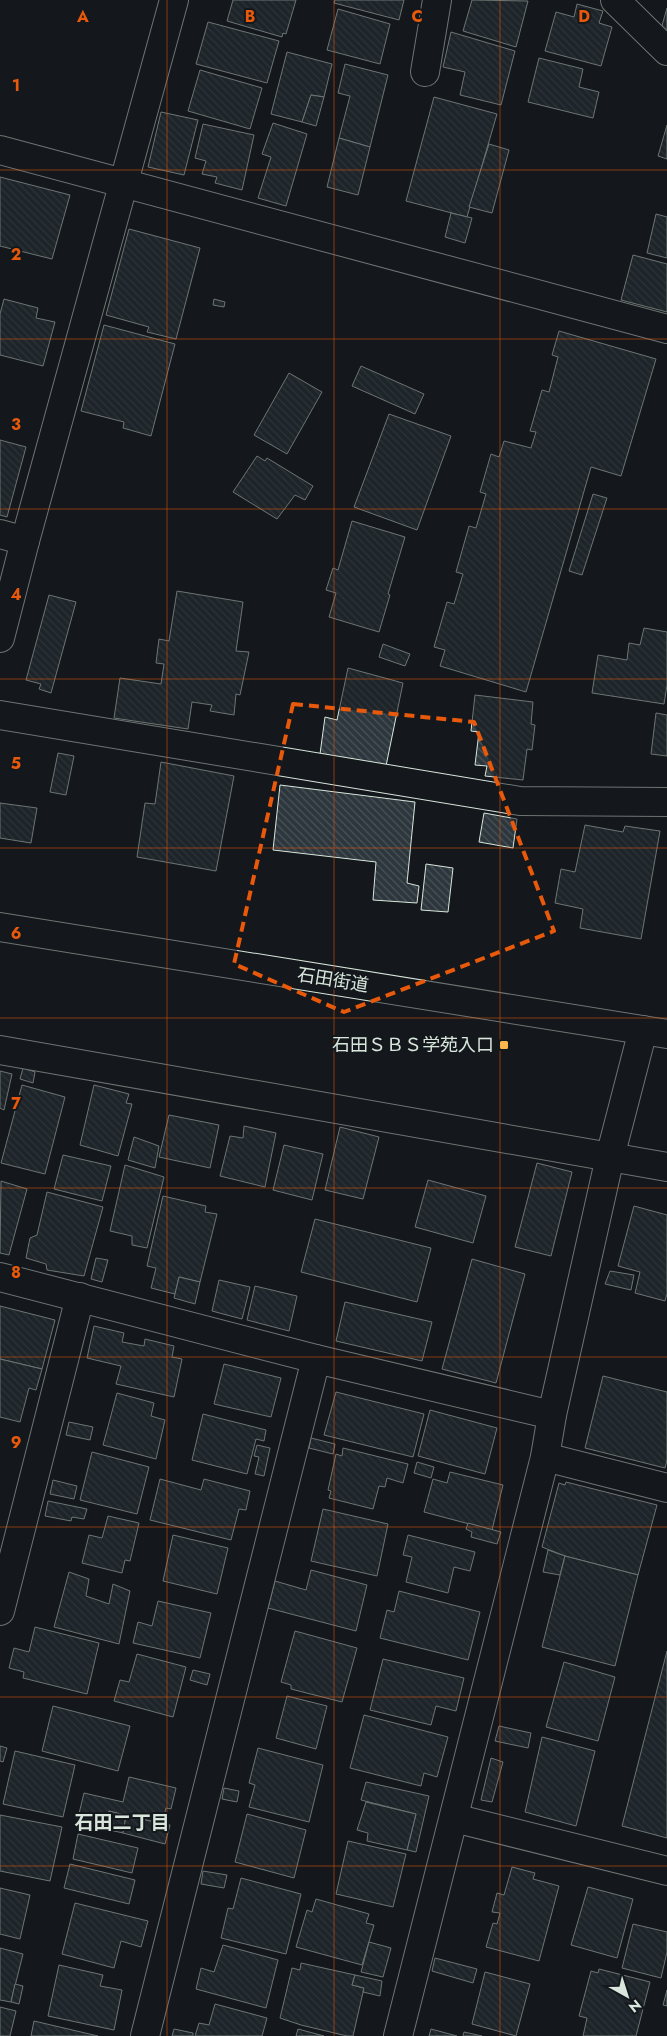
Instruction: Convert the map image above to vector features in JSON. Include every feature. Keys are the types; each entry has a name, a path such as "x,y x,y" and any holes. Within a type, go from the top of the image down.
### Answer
{"street":[{"path":"0,638 12,538 124,184 174,0"},
{"path":"425,72 437,0"},
{"path":"615,0 667,51"},
{"path":"0,150 667,329"},
{"path":"0,715 520,801 667,802"},
{"name":"石田街道","path":"0,927 655,1032"},
{"path":"398,2036 545,1457 552,1415 610,1157 655,1032"},
{"path":"0,1050 667,1167"},
{"path":"0,1276 316,1359 552,1415"},
{"path":"0,1611 80,1297"},
{"path":"145,2036 316,1359"},
{"path":"545,1457 667,1488"},
{"path":"454,1818 667,1871"}],"highlighted area":[{"path":"293,704 474,722 554,931 344,1012 234,964"}],"building":[{"path":"233,0 296,0 286,34 283,33 282,37 227,21"},
{"path":"335,0 404,0 399,20 334,3"},
{"path":"472,0 528,1 516,47 463,31"},
{"path":"577,4 603,11 599,23 612,27 601,66 545,51 556,12 574,17"},
{"path":"667,8 667,31 661,29"},
{"path":"338,9 390,24 380,64 327,50"},
{"path":"208,22 279,41 267,83 196,64"},
{"path":"451,32 515,51 501,105 460,95 465,72 443,67"},
{"path":"287,52 332,64 324,97 311,95 302,122 271,114"},
{"path":"539,58 583,69 579,87 599,92 593,118 528,102"},
{"path":"345,64 388,75 370,147 339,138 350,96 338,93"},
{"path":"200,70 262,88 250,129 188,111"},
{"path":"311,95 324,97 316,126 302,122"},
{"path":"434,97 497,114 467,217 406,201"},
{"path":"161,112 198,120 184,175 148,167"},
{"path":"273,123 307,134 286,206 258,198 271,157 262,154"},
{"path":"203,124 254,135 242,190 215,183 217,177 202,174 206,161 195,158"},
{"path":"667,125 667,159 658,156"},
{"path":"339,138 370,147 358,195 327,187"},
{"path":"489,144 509,150 492,213 469,207"},
{"path":"0,177 70,195 52,259 0,246"},
{"path":"451,213 472,218 465,243 445,237"},
{"path":"656,214 667,217 667,258 647,253"},
{"path":"129,229 200,248 176,339 147,332 149,327 106,315"},
{"path":"633,255 667,264 667,312 621,300"},
{"path":"4,299 38,308 36,318 55,322 43,366 0,355 0,314"},
{"path":"214,299 225,302 224,307 213,305"},
{"path":"104,325 175,344 151,436 123,428 124,422 81,411"},
{"path":"559,331 656,359 621,476 591,467 526,692 440,666 445,650 434,647 447,602 454,604 463,574 456,572 469,526 476,528 486,494 480,492 491,454 499,457 504,441 531,448 536,432 530,431 542,390 549,392 558,357 552,355"},
{"path":"361,366 424,394 415,414 352,386"},
{"path":"289,373 322,392 287,454 254,435"},
{"path":"389,414 451,436 417,530 354,507"},
{"path":"0,440 26,447 7,517 0,515"},
{"path":"257,456 265,461 267,458 313,486 305,500 295,495 277,519 233,492"},
{"path":"593,494 607,498 582,575 569,571"},
{"path":"352,521 405,537 379,632 329,617 336,593 326,590 333,568 338,570"},
{"path":"177,591 243,602 236,651 249,652 240,695 236,694 234,715 210,711 212,705 192,702 188,729 114,718 120,678 161,684 164,664 156,663 159,639 169,641"},
{"path":"49,595 76,602 51,693 39,689 41,684 26,680"},
{"path":"644,628 667,632 667,685 664,704 592,693 598,655 627,660 629,643 640,645"},
{"path":"383,644 410,654 405,666 379,657"},
{"path":"348,668 403,683 386,766 320,754 325,717 337,720"},
{"path":"475,695 533,702 531,724 535,725 532,750 527,749 523,780 485,776 487,766 475,765 479,732 471,731"},
{"path":"656,713 667,715 667,756 651,754"},
{"path":"58,753 74,756 66,795 50,792"},
{"path":"161,762 234,776 216,871 137,857 145,803 155,804"},
{"path":"280,785 415,802 407,883 419,886 417,903 373,900 376,862 273,850"},
{"path":"0,803 37,808 31,843 0,838"},
{"path":"484,813 517,819 513,848 479,842"},
{"path":"585,825 623,832 625,826 660,831 641,939 580,928 583,909 555,903 561,869 575,872"},
{"path":"426,864 453,868 448,912 421,910"},
{"path":"23,1068 35,1072 33,1083 20,1079"},
{"path":"0,1071 12,1074 4,1110 0,1108"},
{"path":"22,1085 65,1097 45,1174 1,1163"},
{"path":"94,1085 129,1094 126,1103 132,1104 118,1156 80,1145"},
{"path":"169,1115 219,1125 210,1168 159,1157"},
{"path":"244,1126 276,1133 265,1187 220,1176 230,1136 243,1138"},
{"path":"340,1127 379,1137 363,1199 325,1190"},
{"path":"134,1137 159,1146 155,1168 128,1160"},
{"path":"284,1145 323,1154 312,1200 273,1190"},
{"path":"63,1155 111,1166 102,1201 54,1189"},
{"path":"537,1163 572,1172 551,1256 515,1247"},
{"path":"125,1165 164,1177 147,1248 132,1245 132,1236 110,1231"},
{"path":"428,1180 486,1196 473,1243 415,1227"},
{"path":"1,1181 27,1189 9,1255 0,1253"},
{"path":"47,1192 103,1207 84,1276 47,1270 46,1264 26,1258 30,1238 37,1235"},
{"path":"163,1196 206,1206 205,1212 217,1214 200,1282 179,1277 175,1294 151,1288 156,1268 147,1266"},
{"path":"634,1206 667,1215 667,1294 665,1301 635,1293 640,1272 618,1266"},
{"path":"315,1219 431,1248 417,1302 301,1272"},
{"path":"96,1258 108,1260 102,1282 91,1279"},
{"path":"472,1259 525,1274 496,1383 442,1369"},
{"path":"610,1271 634,1275 631,1290 605,1284"},
{"path":"179,1277 200,1282 195,1304 174,1298"},
{"path":"219,1280 250,1287 242,1319 212,1311"},
{"path":"255,1286 297,1296 289,1331 247,1320"},
{"path":"345,1302 432,1322 422,1361 336,1341"},
{"path":"0,1306 55,1320 42,1369 0,1359"},
{"path":"94,1326 124,1333 122,1342 144,1346 145,1339 174,1346 172,1357 182,1359 174,1397 116,1384 121,1366 87,1358"},
{"path":"0,1359 42,1369 36,1390 29,1388 20,1422 0,1417"},
{"path":"224,1364 281,1378 271,1417 214,1404"},
{"path":"603,1376 667,1392 667,1460 665,1468 585,1448"},
{"path":"336,1392 424,1414 413,1457 324,1435"},
{"path":"117,1393 154,1403 151,1416 165,1420 156,1459 103,1445"},
{"path":"430,1410 497,1428 485,1474 418,1456"},
{"path":"203,1414 266,1430 264,1441 256,1439 247,1474 192,1460"},
{"path":"69,1422 93,1427 90,1440 66,1435"},
{"path":"311,1438 335,1444 333,1454 309,1448"},
{"path":"257,1445 270,1448 264,1476 255,1474 259,1457 254,1456"},
{"path":"343,1448 408,1464 403,1483 387,1478 385,1487 379,1486 373,1509 329,1498 331,1491 328,1490 336,1454 342,1456"},
{"path":"92,1452 149,1467 137,1514 80,1500"},
{"path":"417,1462 434,1467 431,1478 414,1473"},
{"path":"450,1472 503,1485 492,1530 424,1512 433,1479 447,1483"},
{"path":"160,1479 201,1490 204,1479 250,1491 246,1510 239,1509 231,1540 150,1520"},
{"path":"53,1480 77,1486 74,1499 50,1494"},
{"path":"566,1482 657,1505 638,1575 565,1556 542,1547 559,1483 565,1485"},
{"path":"48,1501 87,1509 84,1519 72,1517 71,1521 45,1516"},
{"path":"323,1509 388,1524 377,1576 311,1561"},
{"path":"108,1516 139,1523 130,1561 125,1560 122,1573 82,1563 89,1535 102,1538"},
{"path":"468,1523 501,1532 497,1544 471,1537 472,1532 466,1529"},
{"path":"173,1535 228,1548 217,1594 163,1581"},
{"path":"408,1535 475,1552 470,1571 454,1567 448,1593 406,1582 412,1557 403,1555"},
{"path":"548,1550 565,1556 560,1575 543,1572"},
{"path":"565,1556 638,1575 615,1666 542,1647"},
{"path":"311,1570 367,1585 356,1631 268,1608 275,1581 306,1590"},
{"path":"69,1572 89,1579 86,1596 109,1604 113,1584 130,1591 119,1644 54,1627"},
{"path":"399,1591 480,1612 468,1660 380,1638 387,1610 394,1612"},
{"path":"158,1601 211,1613 200,1658 133,1643 138,1622 152,1626"},
{"path":"35,1627 99,1643 87,1694 23,1678 24,1672 9,1668 14,1648 29,1652"},
{"path":"295,1631 357,1648 342,1702 291,1689 291,1685 281,1682"},
{"path":"667,1651 667,1838 622,1826"},
{"path":"137,1654 186,1667 173,1717 114,1701 120,1680 129,1682"},
{"path":"383,1659 464,1678 456,1711 436,1706 431,1725 370,1710"},
{"path":"564,1662 615,1677 598,1741 546,1727"},
{"path":"193,1670 210,1674 207,1685 190,1680"},
{"path":"287,1696 327,1706 316,1749 276,1738"},
{"path":"53,1706 130,1726 118,1771 42,1751"},
{"path":"364,1715 448,1737 437,1777 424,1773 421,1786 350,1768"},
{"path":"499,1726 531,1733 528,1748 495,1741"},
{"path":"542,1737 595,1751 576,1826 525,1812"},
{"path":"0,1746 7,1748 3,1762 0,1761"},
{"path":"258,1748 323,1765 309,1822 249,1807 255,1785 249,1783"},
{"path":"15,1751 75,1765 63,1817 3,1804"},
{"path":"491,1758 503,1762 492,1802 481,1800"},
{"path":"129,1777 176,1788 171,1809 166,1808 162,1824 109,1811 105,1829 77,1822 84,1793 123,1802"},
{"path":"366,1782 429,1796 416,1852 407,1850 416,1814 361,1800"},
{"path":"224,1788 239,1791 237,1802 222,1799"},
{"path":"366,1802 416,1814 407,1850 367,1841 368,1833 357,1830"},
{"path":"109,1811 126,1816 123,1833 105,1829"},
{"path":"247,1814 306,1830 294,1878 235,1862"},
{"path":"0,1815 62,1827 50,1881 0,1871"},
{"path":"126,1816 170,1825 165,1844 123,1833"},
{"path":"78,1834 138,1848 132,1873 73,1859"},
{"path":"348,1841 406,1854 393,1907 336,1894"},
{"path":"70,1864 135,1880 129,1904 64,1888"},
{"path":"512,1867 535,1873 533,1879 559,1886 539,1961 486,1947 493,1923 497,1924 500,1913 492,1912 497,1893 504,1895"},
{"path":"203,1871 227,1875 224,1888 201,1884"},
{"path":"241,1878 301,1894 286,1954 221,1938 228,1908 233,1909"},
{"path":"588,1887 633,1899 617,1958 571,1945"},
{"path":"0,1888 30,1895 20,1939 0,1934"},
{"path":"316,1899 369,1914 366,1923 374,1925 362,1965 296,1947 307,1910 312,1912"},
{"path":"75,1903 148,1921 141,1947 121,1941 114,1968 62,1954"},
{"path":"633,1924 667,1932 667,1952 661,1978 622,1968"},
{"path":"369,1942 391,1948 383,1977 361,1972"},
{"path":"223,1945 278,1960 266,2008 196,1989 201,1968 214,1972"},
{"path":"0,1948 23,1954 11,2002 0,2000"},
{"path":"435,1958 477,1969 473,1983 432,1971"},
{"path":"301,1963 355,1975 352,1985 364,1988 353,2036 301,2025 280,2018 292,1968 300,1970"},
{"path":"59,1965 103,1975 100,1986 122,1990 114,2030 48,2016"},
{"path":"599,1969 650,1982 636,2036 583,2036 587,2018 579,2016 591,1971 598,1973"},
{"path":"485,1972 530,1984 516,2036 472,2024"},
{"path":"355,1975 382,1981 380,1996 363,1992 364,1988 352,1985"},
{"path":"15,1984 23,1986 19,2004 11,2002"},
{"path":"667,1990 667,2006 663,2005"},
{"path":"215,2004 267,2018 262,2036 195,2036 199,2023 209,2025"},
{"path":"0,2007 16,2011 10,2036 0,2036"},
{"path":"34,2021 98,2036 31,2036"},
{"path":"174,2029 193,2033 193,2036 172,2036"},
{"path":"298,2029 324,2036 296,2036"},
{"path":"431,2029 457,2036 429,2036"},
{"path":"464,2032 482,2036 463,2036"}],"place":[{"name":"石田ＳＢＳ学苑入口","path":"504,1045"}],"district":[{"name":"石田二丁目","path":"122,1822"}]}
